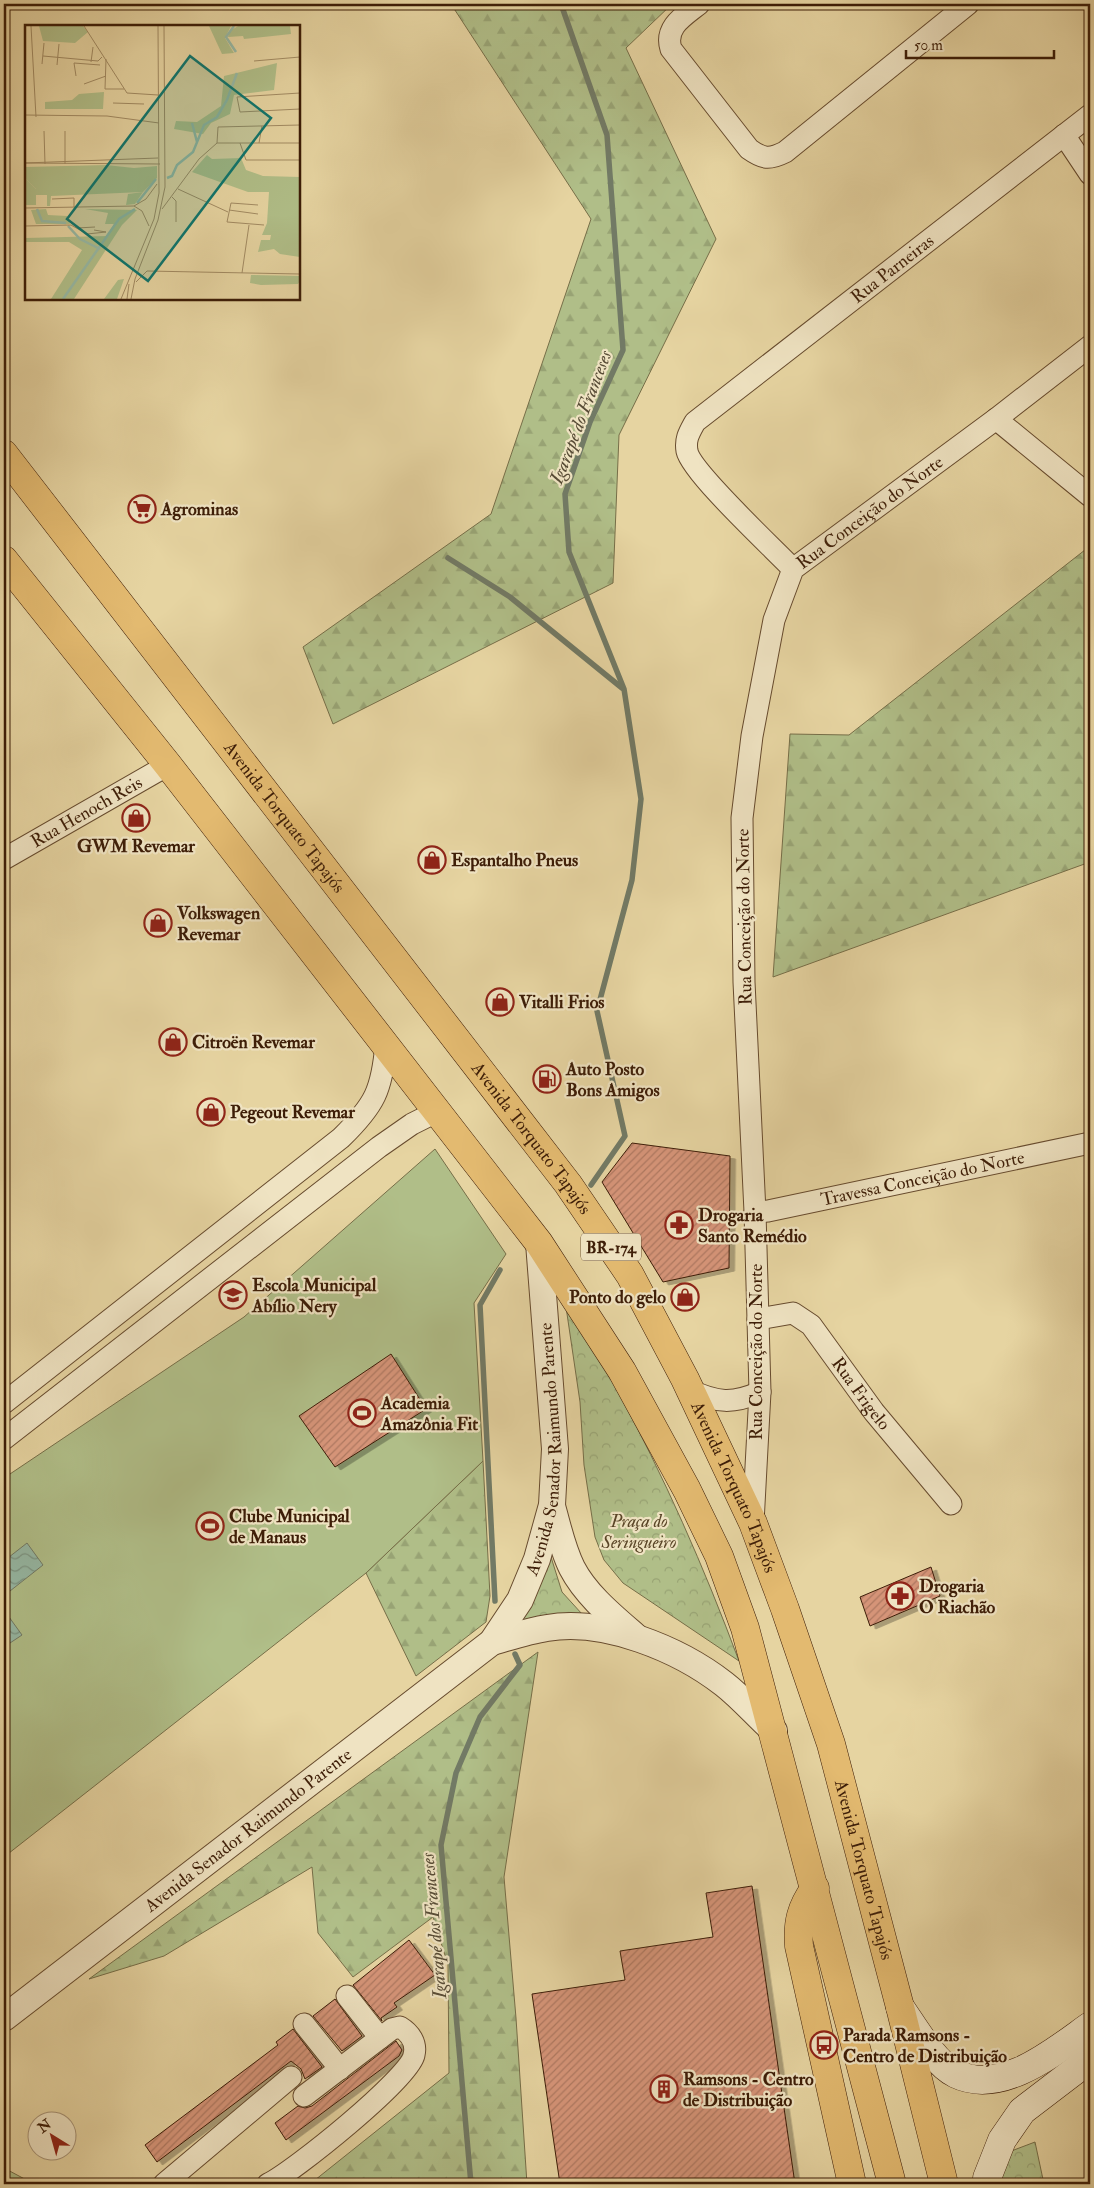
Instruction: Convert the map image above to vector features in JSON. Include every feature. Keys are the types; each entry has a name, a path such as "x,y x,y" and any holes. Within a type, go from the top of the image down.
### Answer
{"highway":[{"name":"Avenida Torquato Tapajós","path":"4,454 568,1184 630,1275 690,1390 753,1523 785,1609 831,1744 944,2184"},
{"name":"BR-174","path":"4,560 168,765 539,1243 622,1371 719,1556 746,1628 892,2184"},
{"path":"815,1888 805,1900 800,1914 799,1946 852,2184"}],"main road":[{"path":"900,2007 935,2055 955,2074 976,2080 1002,2077 1024,2068 1090,2026"},
{"path":"987,2184 987,2178 1002,2140 1022,2111 1090,2059"}],"street":[{"path":"698,4 675,24 668,40 671,49 749,149 761,158 772,158 785,152 968,4"},
{"name":"Rua Parneiras","path":"793,569 703,476 688,454 686,439 695,422 1090,115"},
{"path":"1064,135 1090,174"},
{"name":"Rua Conceição do Norte","path":"753,1523 760,1392 755,1212 744,982 742,818 752,736 774,620 793,569 996,419 1090,346"},
{"path":"996,419 1090,496"},
{"name":"Rua Henoch Reis","path":"4,859 168,765"},
{"path":"4,1403 341,1138 358,1121 373,1100 383,1076 386,1044"},
{"path":"4,1439 379,1147 412,1124 438,1111"},
{"name":"Travessa Conceição do Norte","path":"755,1212 768,1212 1090,1143"},
{"path":"239,1218 259,1241"},
{"name":"Avenida Senador Raimundo Parente","path":"4,2018 492,1642 520,1600 537,1559 552,1505 555,1449 539,1243"},
{"name":"Rua Frigelo","path":"758,1319 793,1313 811,1325 874,1412 952,1504"},
{"path":"56,1362 74,1384"},
{"path":"690,1390 718,1402 733,1401 760,1392"},
{"path":"552,1505 561,1539 573,1569 591,1594 639,1639"},
{"name":"Avenida Senador Raimundo Parente","path":"492,1642 548,1627 594,1627 639,1639 678,1655 724,1684 774,1731"},
{"path":"347,1996 380,2038"},
{"path":"304,2024 340,2068"},
{"path":"268,2184 344,2130 406,2070 414,2057 414,2042 407,2031 400,2026 392,2029 304,2096"},
{"path":"164,2184 291,2077"}],"green space":[{"path":"451,4 672,4 626,48 716,239 619,435 613,583 333,724 303,647 491,514 591,219"},
{"path":"1090,546 1090,862 773,977 790,734 849,735"},
{"name":"Clube Municipal de Manaus","path":"435,1149 506,1254 474,1303 483,1461 366,1573 4,1857 4,1478 244,1317"},
{"name":"Praça do Seringueiro","path":"566,1307 610,1378 651,1455 712,1591 739,1661 623,1583 604,1560 595,1537 584,1465 580,1402"},
{"path":"483,1461 490,1596 486,1622 416,1676 366,1573"},
{"name":"Praça do Seringueiro","path":"551,1557 562,1592 582,1614 515,1626"},
{"path":"538,1652 504,1877 527,2184 310,2184 449,2073 448,1965 433,1917 353,1977 318,1933 312,1867 164,1956 89,1979"},
{"path":"1035,2142 1044,2184 999,2184 1006,2153"},
{"path":"4,2168 34,2184 4,2184"}],"water":[{"path":"27,1543 43,1565 10,1591 4,1583 4,1561"},
{"path":"4,1610 22,1635 4,1647"}],"building":[{"name":"Drogaria Santo Remédio","path":"632,1143 730,1156 729,1268 663,1282 602,1182"},
{"name":"Academia Amazônia Fit","path":"391,1354 426,1409 335,1467 299,1416"},
{"name":"Drogaria O Riachão","path":"931,1567 940,1596 870,1626 860,1597"},
{"name":"Ramsons - Centro de Distribuição","path":"752,1886 795,2184 560,2184 532,1994 625,1980 620,1951 713,1937 706,1893"},
{"path":"409,1940 435,1975 394,2003 397,2007 381,2018 382,2021 353,1985"},
{"path":"335,1999 362,2036 342,2051 313,2016"},
{"path":"293,2029 322,2067 305,2079 301,2069 291,2061 157,2162 145,2145 278,2045 276,2042"},
{"path":"396,2041 402,2050 399,2056 286,2140 275,2123 298,2106 305,2108 312,2106"}],"waterway":[{"name":"Igarapé do Franceses","path":"561,4 607,135 623,350 590,422 565,494 569,552 624,689 641,799 632,880 597,1011 625,1136 591,1185"},
{"path":"448,558 510,597 622,688"},
{"name":"Igarapé dos Franceses","path":"495,1601 480,1305 500,1270"},
{"name":"Igarapé dos Franceses","path":"471,2184 441,1845 456,1773 480,1717 520,1665 515,1654"}],"place":[{"name":"Agrominas","path":"142,509"},
{"name":"GWM Revemar","path":"136,818"},
{"name":"Espantalho Pneus","path":"432,860"},
{"name":"Volkswagen Revemar","path":"158,923"},
{"name":"Vitalli Frios","path":"500,1002"},
{"name":"Citroën Revemar","path":"173,1042"},
{"name":"Auto Posto Bons Amigos","path":"547,1079"},
{"name":"Pegeout Revemar","path":"211,1112"},
{"name":"Drogaria Santo Remédio","path":"679,1225"},
{"name":"Escola Municipal Abílio Nery","path":"233,1295"},
{"name":"Ponto do gelo","path":"685,1297"},
{"name":"Academia Amazônia Fit","path":"362,1413"},
{"name":"Clube Municipal de Manaus","path":"210,1526"},
{"name":"Drogaria O Riachão","path":"900,1596"},
{"name":"Parada Ramsons - Centro de Distribuição","path":"824,2045"},
{"name":"Ramsons - Centro de Distribuição","path":"664,2089"}]}
